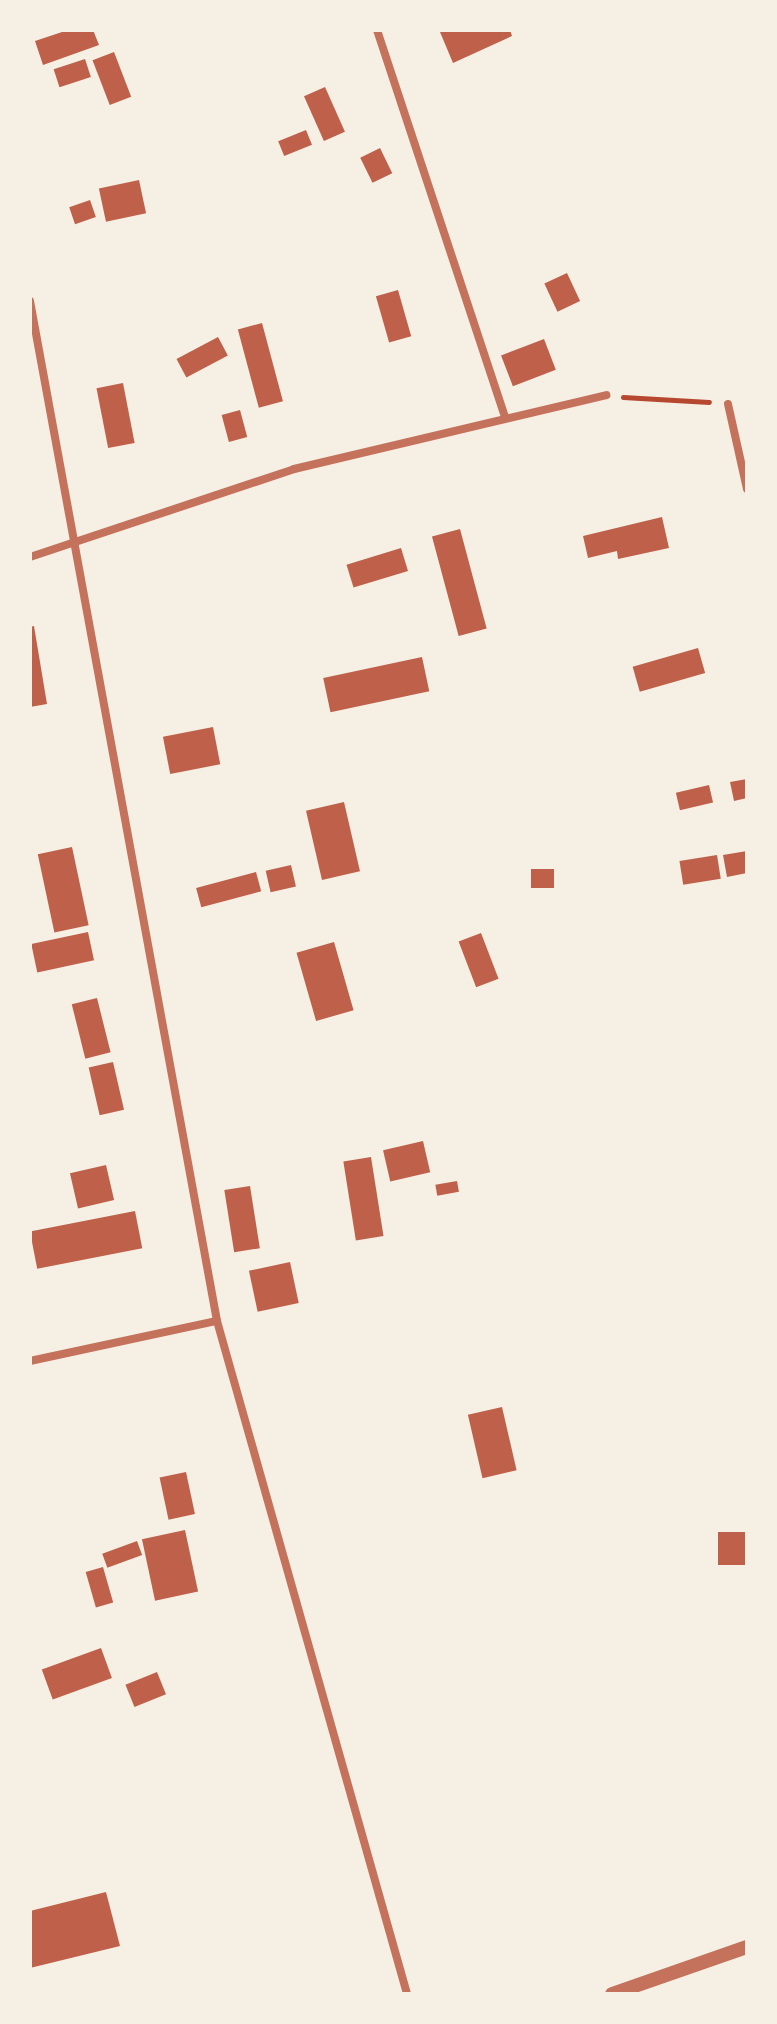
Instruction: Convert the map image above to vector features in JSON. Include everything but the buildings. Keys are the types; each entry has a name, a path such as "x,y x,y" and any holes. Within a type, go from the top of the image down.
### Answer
{"street":[{"path":"377,30 505,417"},
{"path":"30,301 217,1321 407,1994"},
{"path":"30,557 294,469 606,395"},
{"path":"728,404 747,489"},
{"path":"30,1361 217,1321"},
{"path":"612,1994 747,1947"}],"path":[{"path":"606,395 728,404"}]}
